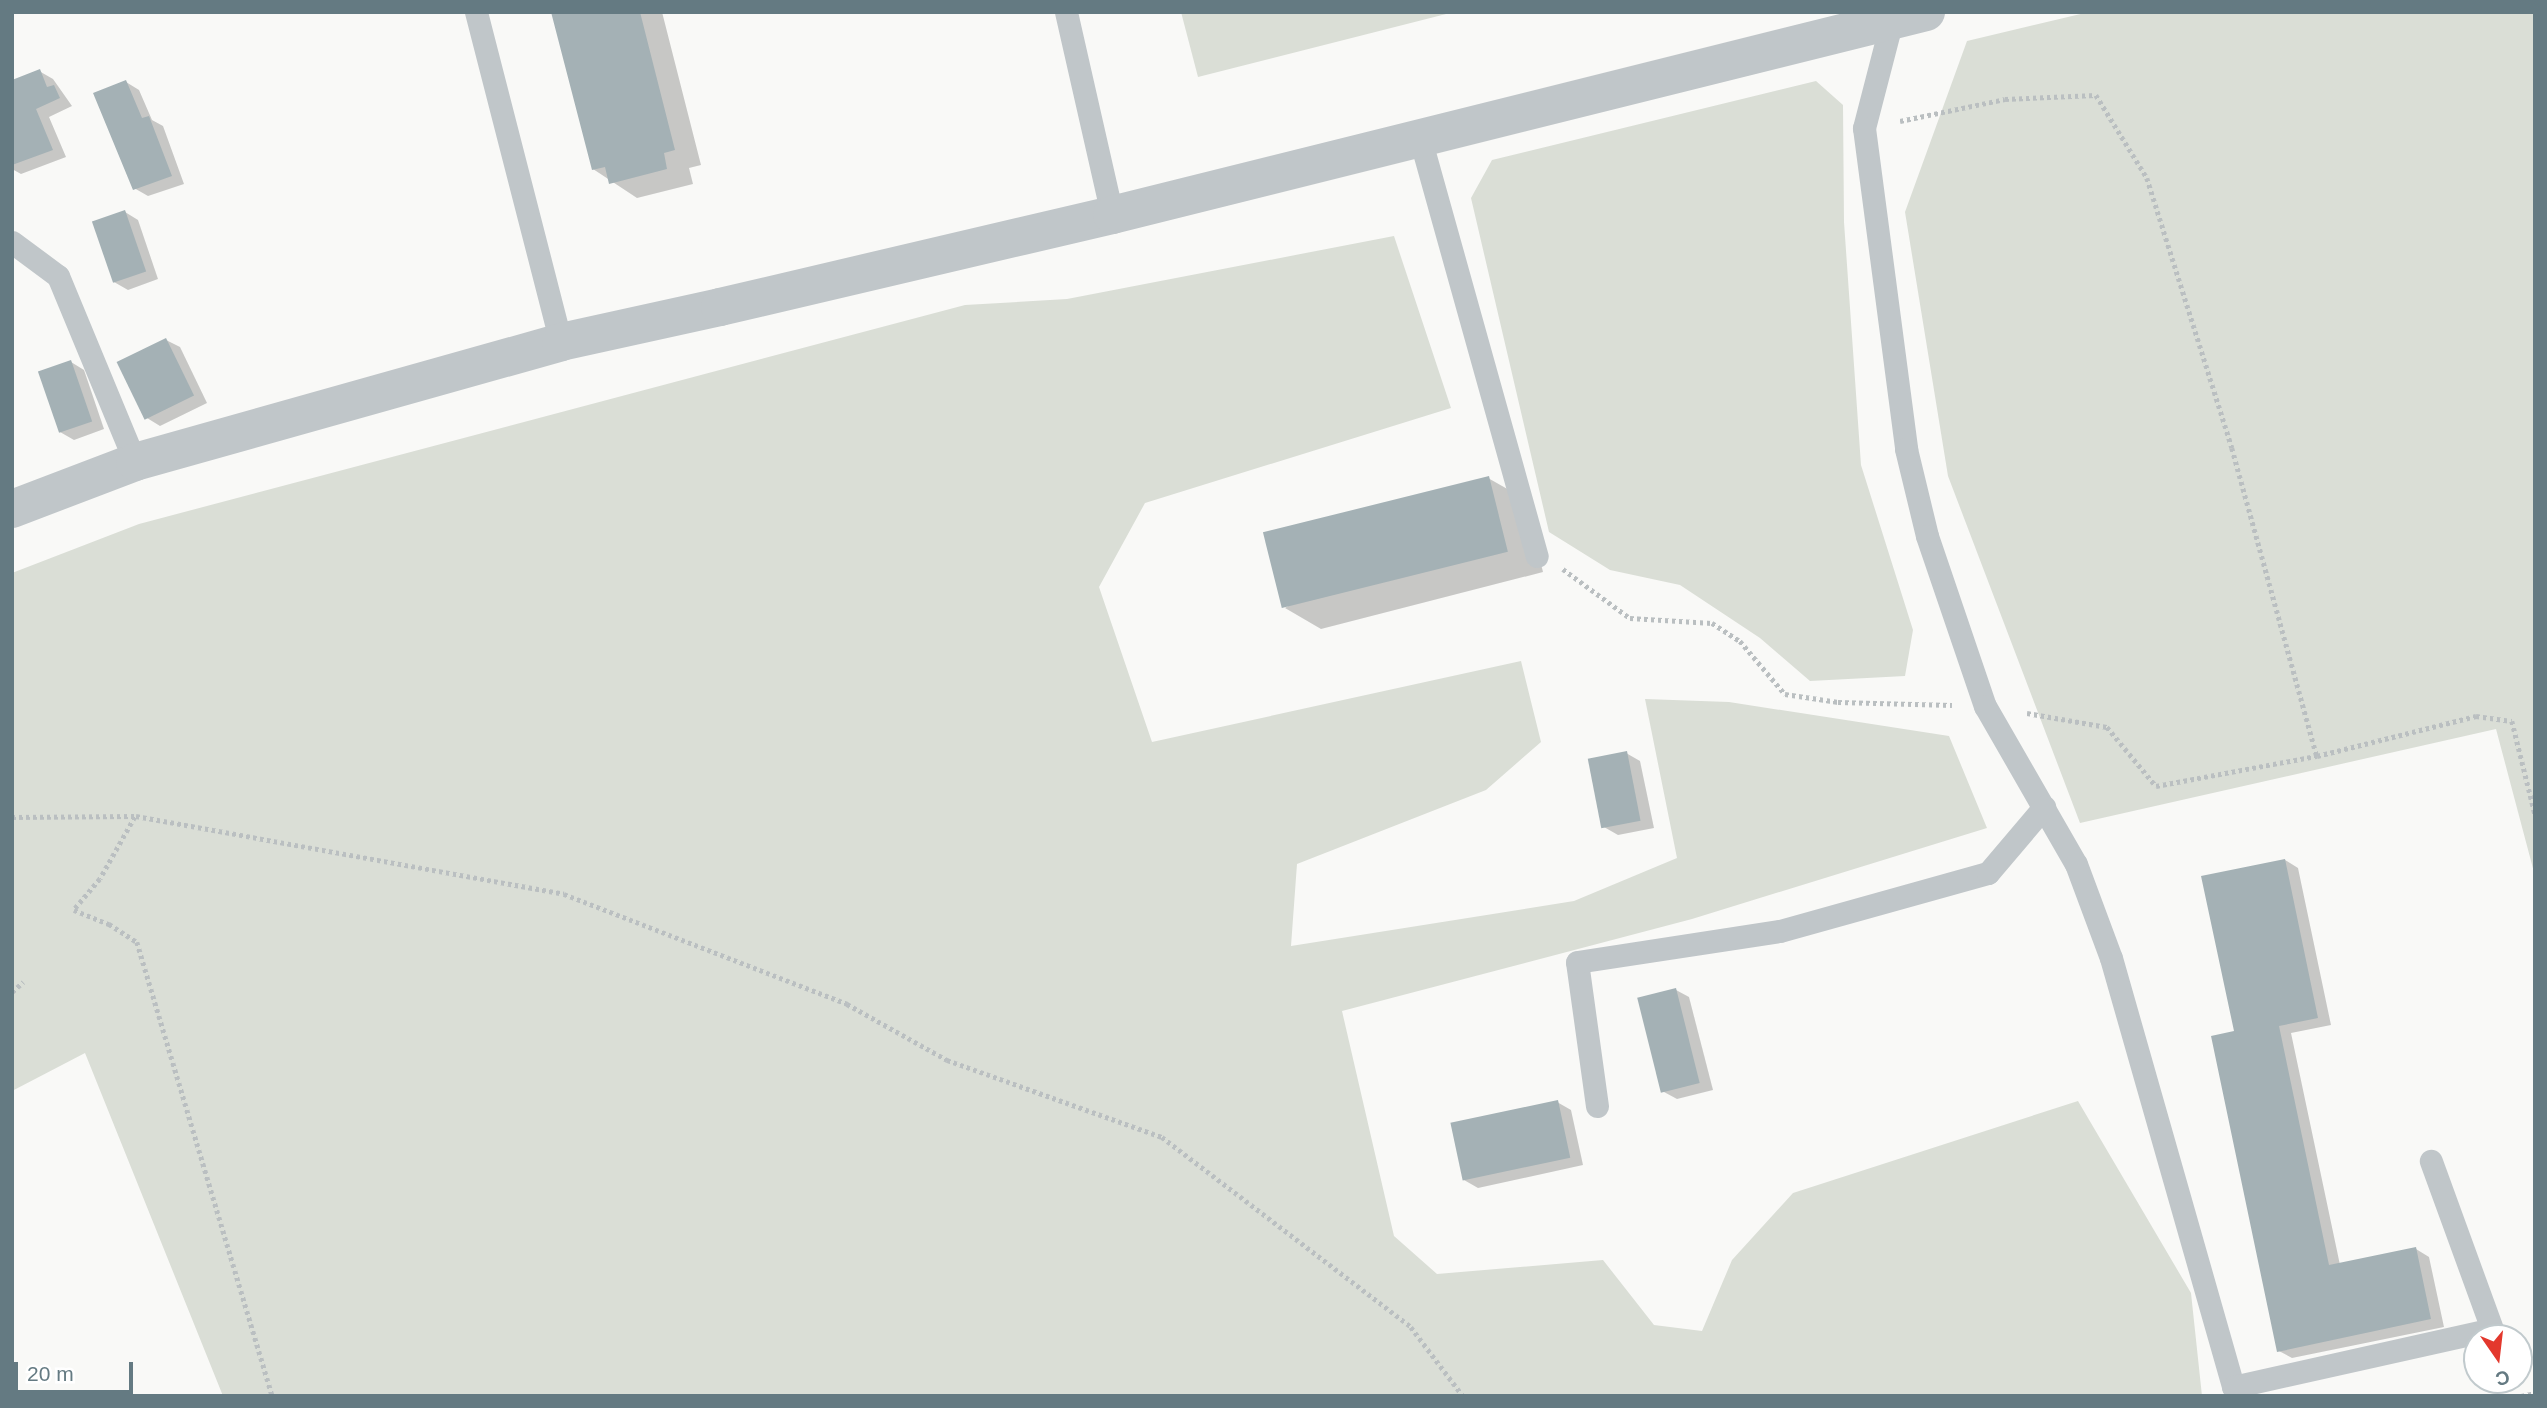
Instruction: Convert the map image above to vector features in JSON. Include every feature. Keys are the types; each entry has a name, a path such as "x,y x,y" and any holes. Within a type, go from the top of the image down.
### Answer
{"street":[{"path":"12,509 135,462 561,342 1112,215 1904,15"}],"lane":[{"path":"477,12 561,342"},
{"path":"1066,12 1112,215"},
{"path":"1904,15 1864,128 1906,449 1927,536 1985,706 2076,864 2111,958 2233,1387 2492,1329 2431,1161"},
{"path":"1420,138 1537,556"},
{"path":"12,242 58,276 135,462"},
{"path":"1597,1106 1577,962 1780,931 1989,873 2044,807"}],"path":[{"path":"1864,128 2005,99 2096,95 2147,178 2232,448 2317,756"},
{"path":"1537,556 1578,577 1630,618 1712,623 1740,641 1785,694 1838,702 1985,706 2107,727 2156,786 2317,756 2476,716 2512,721 2535,814"},
{"path":"12,817 136,816 564,894 847,1004 947,1060 1163,1137 1411,1328 1463,1396"},
{"path":"136,816 100,879 74,910 109,924 136,942 272,1396"},
{"path":"12,992 23,982"},
{"path":"2521,1396 2535,1393"}],"shaded area":[{"path":"1181,12 1454,12 1198,77"},
{"path":"2089,12 2535,12 2535,876 2496,729 2080,823 1948,476 1905,212 1967,41"},
{"path":"1816,81 1843,105 1844,222 1861,465 1913,630 1905,676 1810,681 1760,638 1680,585 1610,570 1549,532 1471,198 1492,160"},
{"path":"1394,236 1451,408 1145,503 1099,587 1152,742 1521,661 1541,742 1486,790 1297,864 1291,946 1574,901 1677,858 1645,699 1729,702 1949,736 1987,828 1692,919 1342,1011 1394,1236 1437,1274 1603,1260 1654,1325 1702,1331 1732,1260 1793,1193 2078,1101 2191,1293 2202,1396 223,1396 85,1053 12,1091 12,573 139,524 965,305 1067,299"}],"building":[{"path":"551,12 640,12 675,150 664,153 667,169 609,184 605,167 592,170"},
{"path":"40,69 47,87 54,85 60,98 36,109 53,150 12,165 12,80"},
{"path":"126,80 142,118 149,116 172,176 133,190 93,93"},
{"path":"125,210 146,271 113,283 92,221"},
{"path":"166,338 194,396 145,420 117,362"},
{"path":"71,360 92,421 59,433 38,371"},
{"path":"1489,476 1508,552 1282,608 1263,532"},
{"path":"1627,751 1641,821 1601,828 1588,759"},
{"path":"2285,859 2318,1018 2279,1026 2329,1265 2416,1247 2431,1319 2277,1352 2211,1036 2234,1031 2201,876"},
{"path":"1676,988 1700,1083 1661,1093 1637,998"},
{"path":"1558,1100 1570,1158 1463,1181 1450,1123"}]}
